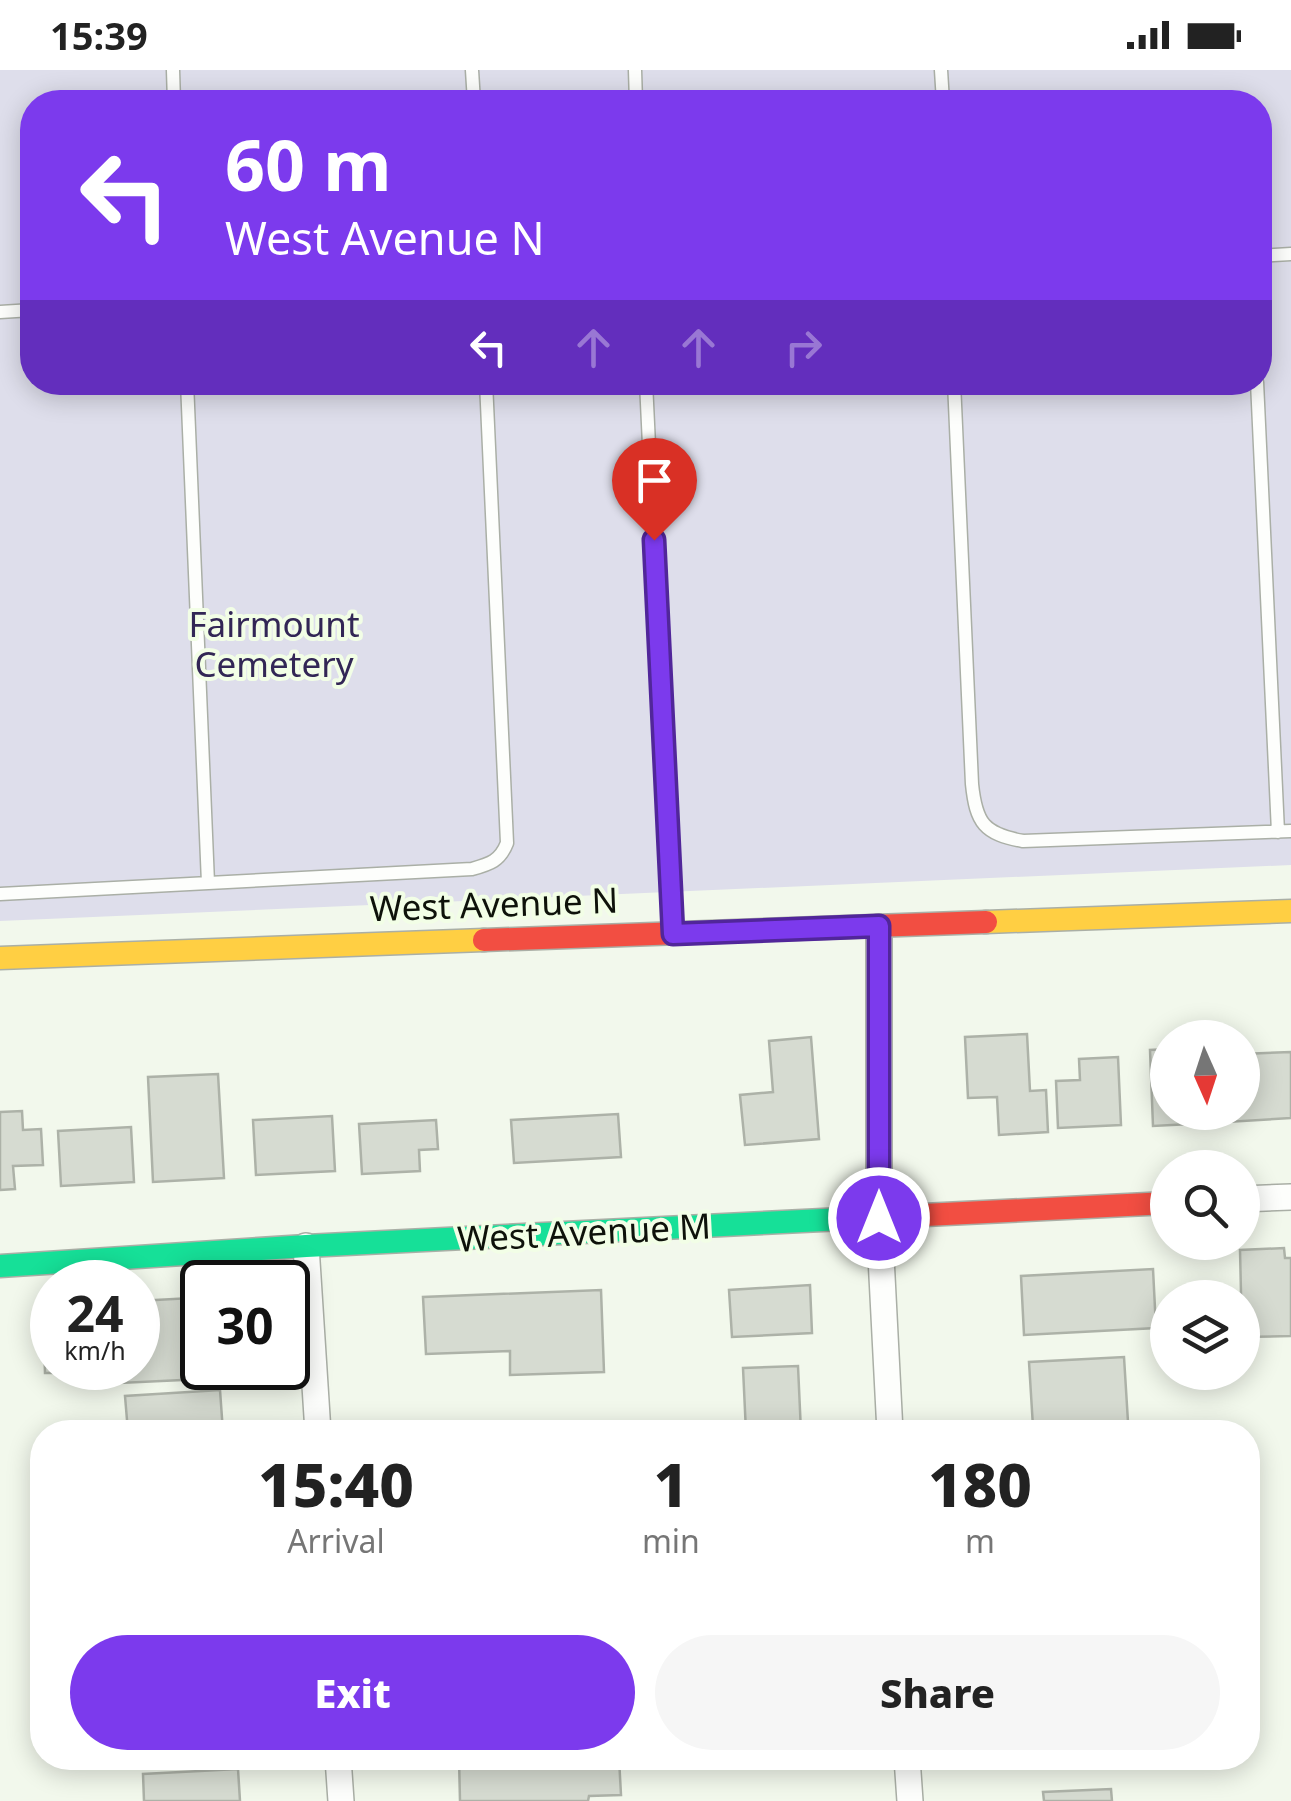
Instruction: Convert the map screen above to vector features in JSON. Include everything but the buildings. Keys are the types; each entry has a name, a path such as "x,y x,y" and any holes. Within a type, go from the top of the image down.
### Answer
{"main road":[{"name":"West Avenue N","path":"0,958 1291,910"},
{"name":"West Avenue M","path":"0,1266 306,1246 1150,1204"}],"street":[{"path":"879,926 879,1218 889,1420"},
{"path":"1260,1198 1291,1196"},
{"path":"306,1246 317,1420"},
{"path":"339,1770 341,1801"},
{"path":"908,1770 910,1801"}],"lane":[{"path":"187,395 208,883"},
{"path":"0,894 472,869 493,864 503,854 508,843 487,395"},
{"path":"647,395 673,934"},
{"path":"955,395 974,808 982,824 1001,837 1023,842 1284,832 1258,395"}],"green space":[{"name":"Fairmount Cemetery","path":"0,70 1291,70 1291,865 0,921"}],"traffic: fast":[{"path":"0,1266 843,1219"}],"traffic: slow":[{"path":"986,922 1291,911"},
{"path":"0,958 484,940"}],"traffic: jam":[{"path":"484,940 986,922"},
{"path":"843,1219 1150,1204"}],"route":[{"path":"654,540 673,934 879,926 879,1218"}]}
